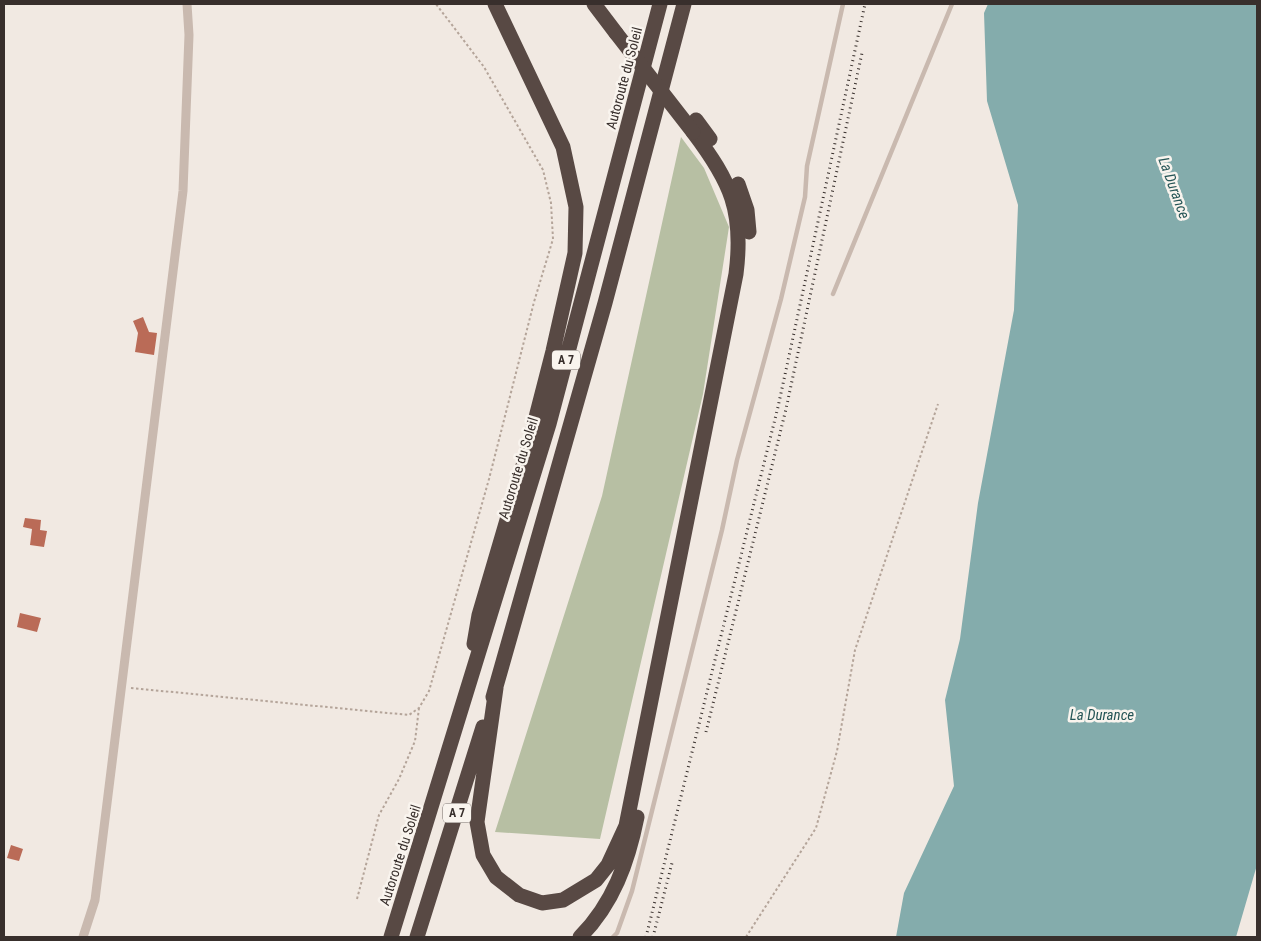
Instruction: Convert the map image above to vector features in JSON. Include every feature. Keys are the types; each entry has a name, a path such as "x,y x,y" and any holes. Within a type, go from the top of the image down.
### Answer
{"highway":[{"path":"461,714 479,614 527,452 553,352 575,253 576,207 563,147 495,4"},
{"path":"580,937 608,904 630,847 745,275 749,239 747,210 738,185 726,162 694,126 618,27 594,4"},
{"path":"606,4 618,27"},
{"name":"Autoroute du Soleil","path":"391,937 549,424 660,4"},
{"name":"A 7","path":"417,937 496,688 605,303 684,4"},
{"path":"496,688 478,822 483,855 496,877 519,895 542,902 563,900 596,880 608,864 626,826 736,274 740,246 737,216 730,188 694,126"}],"street":[{"path":"83,937 95,900 183,191 189,35 187,4"}],"lane":[{"path":"613,937 617,933 632,892 722,530 737,460 781,299 805,197 807,166 844,4"},
{"path":"833,294 952,4"}],"path":[{"path":"357,899 379,815 399,779 415,741 419,708 429,691 489,480 534,302 553,239 551,203 543,170 484,67 436,4"},
{"path":"746,937 816,828 838,751 856,650 938,404"},
{"path":"121,687 388,714 409,715 419,708"}],"green space":[{"path":"681,137 704,168 729,227 703,394 600,839 495,832 602,496"}],"water":[{"name":"La Durance","path":"988,4 1257,4 1257,865 1236,937 896,937 904,893 954,786 945,700 960,639 978,503 1014,310 1018,205 987,101 984,13"}],"building":[{"path":"143,317 149,332 157,333 154,355 135,352 138,333 133,321"},
{"path":"25,518 41,520 40,530 47,531 44,547 30,545 32,529 23,527"},
{"path":"20,613 41,618 37,632 17,627"},
{"path":"11,845 23,849 19,861 7,858"}],"railway":[{"path":"646,937 778,407 865,4"},
{"path":"706,732 786,409 862,53"},
{"path":"653,937 672,863"}]}
